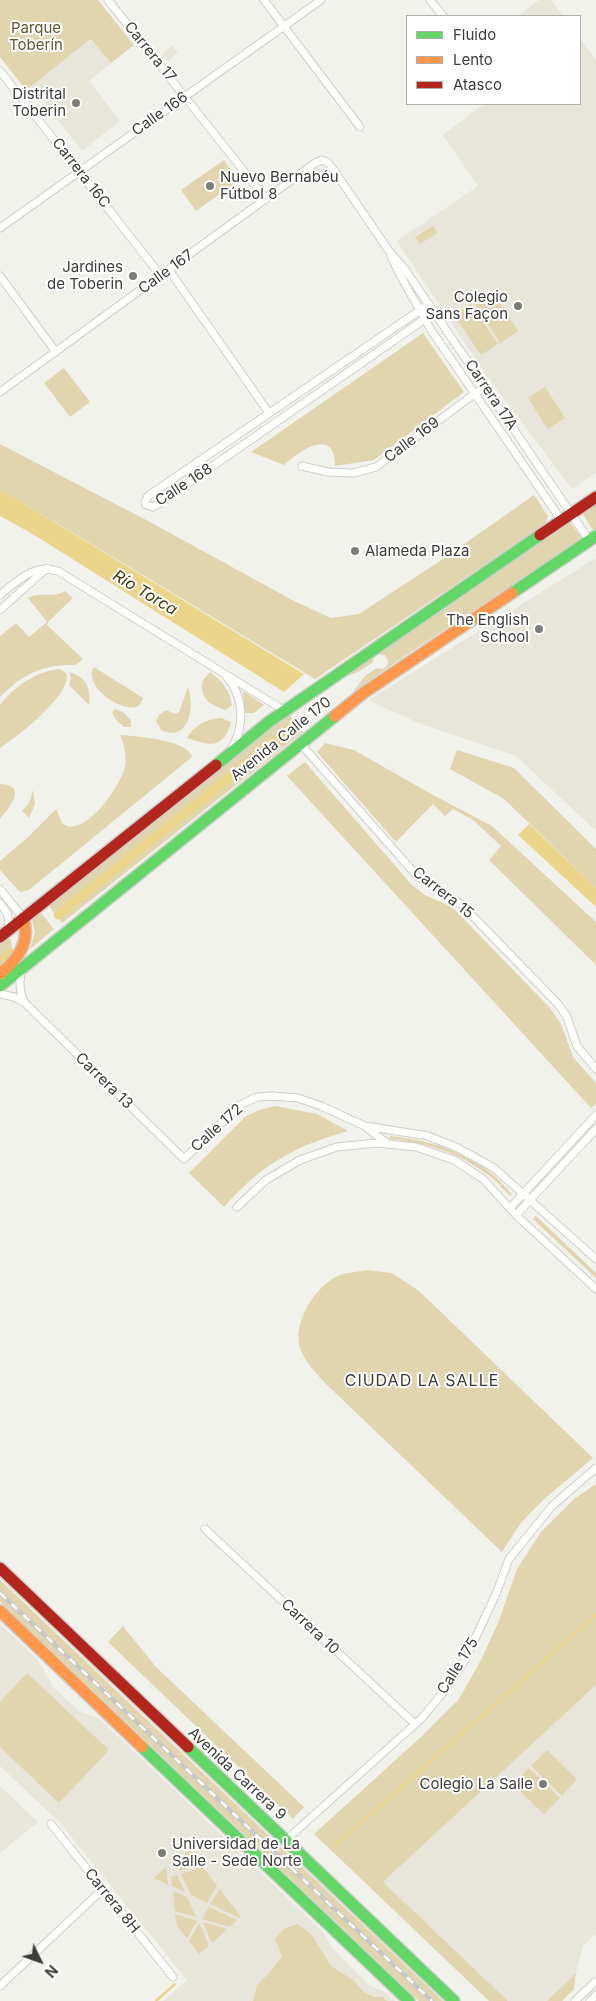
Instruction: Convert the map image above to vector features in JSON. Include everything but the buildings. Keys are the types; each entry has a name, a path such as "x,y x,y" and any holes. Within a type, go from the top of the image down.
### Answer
{"main road":[{"name":"Avenida Calle 170","path":"0,937 229,753 285,711 596,497"},
{"name":"Avenida Calle 170","path":"0,986 380,681 593,538"},
{"path":"0,974 16,959 24,947 27,932 23,918"},
{"name":"Avenida Carrera 9","path":"0,1568 454,2001"},
{"path":"0,1612 410,2001"}],"street":[{"name":"Carrera 17","path":"108,0 266,199"},
{"path":"264,0 360,127"},
{"name":"Calle 166","path":"0,228 321,0"},
{"path":"430,0 442,15"},
{"name":"Carrera 16C","path":"0,71 161,276"},
{"name":"Calle 167","path":"0,392 315,163 322,160 331,166"},
{"name":"Carrera 17A","path":"331,166 389,251 404,268 435,312 572,514 593,538"},
{"name":"Carrera 17A","path":"389,251 398,273 425,319 562,521"},
{"path":"169,270 269,414"},
{"path":"0,276 56,352"},
{"name":"Calle 168","path":"429,304 148,496 145,502 146,505 153,507 158,504 435,312"},
{"name":"Calle 169","path":"302,466 328,472 354,473 376,467 485,386"},
{"path":"0,595 30,571 47,568 63,573 285,711"},
{"path":"0,610 47,568"},
{"path":"220,669 234,687 241,709 238,735 229,753"},
{"name":"Carrera 15","path":"300,744 418,877 461,904 559,1005 567,1017 577,1046 596,1070"},
{"path":"0,889 23,918"},
{"path":"0,903 7,913 10,929"},
{"path":"23,967 20,992 24,1002"},
{"name":"Carrera 13","path":"0,994 14,997 24,1002 184,1159"},
{"name":"Calle 172","path":"184,1159 240,1105 257,1097 298,1098 365,1126"},
{"path":"510,1208 596,1115"},
{"path":"365,1126 428,1136 458,1148 494,1168 596,1259"},
{"path":"365,1126 389,1144"},
{"path":"516,1215 596,1129"},
{"path":"237,1207 266,1180 300,1160 338,1147 377,1143 416,1147 454,1160 482,1179 516,1215 596,1289"},
{"name":"Calle 175","path":"286,1840 415,1724 445,1690 465,1660 496,1594 509,1559 552,1506 596,1468"},
{"name":"Carrera 10","path":"205,1529 415,1724"},
{"name":"Carrera 8H","path":"51,1824 173,1977"},
{"path":"0,1986 103,1889"},
{"path":"575,2001 596,1981"},
{"path":"590,2001 596,1995"}],"shaded area":[{"path":"539,0 551,0 562,15 519,15"},
{"name":"Distrital Toberin","path":"92,39 111,63 89,81 120,121 82,151 31,86"},
{"name":"Colegio Sans Façon","path":"581,39 596,60 596,473 572,489 484,372 397,241 478,186 443,135 483,105 581,105"},
{"path":"172,46 178,52 168,61 162,54"},
{"name":"The English School","path":"596,558 596,831 516,756 416,722 368,700"},
{"name":"Universidad de La Salle - Sede Norte","path":"0,1624 37,1659 53,1687 79,1711 99,1718 324,1933 332,1948 370,1986 385,1992 395,2001 163,2001 187,1980 61,1824 0,1766"},
{"name":"Colegio La Salle","path":"596,1685 596,1934 583,1946 576,1973 547,2001 508,2001 383,1882"},
{"path":"0,1786 38,1822 0,1853"}],"green space":[{"name":"Parque Toberín","path":"0,0 98,0 134,45 111,63 91,39 26,90 0,57"},
{"name":"Nuevo Bernabéu Fútbol 8","path":"224,160 238,181 196,211 181,190"},
{"path":"433,226 437,233 420,244 415,237"},
{"path":"492,290 518,331 500,343 474,302"},
{"path":"471,304 498,344 481,355 454,315"},
{"path":"423,333 464,392 374,460 335,466 333,454 329,447 323,444 307,449 284,465 251,452"},
{"path":"64,368 90,402 70,417 44,383"},
{"path":"545,387 565,418 548,429 528,398"},
{"path":"0,444 150,522 294,601 331,618 359,614 440,561 534,495 548,516 545,524 315,679 0,489"},
{"path":"596,503 595,530 592,529 583,514 584,511"},
{"path":"568,522 571,523 581,537 580,540 353,692 365,676 377,668 383,669 387,666 388,661 385,655 377,654 373,662 360,671 340,679"},
{"path":"65,591 73,598 47,625 83,659 75,665 53,666 34,672 17,682 0,697 0,636 16,623 29,637 47,622 28,598"},
{"path":"94,667 143,698 140,705 129,707 121,705 105,696 93,682 92,674"},
{"path":"60,669 66,673 66,682 53,703 30,725 0,748 0,705 26,681 42,673"},
{"path":"69,672 84,680 89,693 89,705 69,685 71,678"},
{"path":"210,672 222,682 229,695 232,705 226,710 215,706 204,696 202,691 203,680"},
{"path":"188,687 191,704 188,721 178,732 170,733 161,730 156,721 159,715 166,710 175,714 179,712"},
{"path":"243,691 264,705 254,713 245,713"},
{"path":"115,709 123,712 131,720 131,727 124,727 116,720 112,713"},
{"path":"289,714 303,732 62,923 49,906 242,749"},
{"path":"221,718 231,722 224,738 219,742 208,744 187,738 201,724"},
{"path":"120,735 172,743 189,751 192,757 29,890 21,892 0,870 0,861 27,838 56,809 62,823 71,826 81,824 91,818 101,808 117,785 125,766 125,750"},
{"path":"325,743 354,750 492,826 596,922 596,965 489,860 501,846 473,820 453,809 445,816 433,804 396,842 317,752"},
{"path":"457,750 514,768 596,849 596,888 504,799 450,769"},
{"path":"305,762 412,885 425,895 452,907 550,1008 561,1024 573,1057 596,1083 596,1104 591,1108 287,776"},
{"path":"0,784 9,785 15,793 12,803 0,819"},
{"path":"33,790 35,804 29,818 22,811 29,803"},
{"path":"41,913 54,929 30,949 35,932 32,920"},
{"path":"8,934 12,948 9,957 0,968 0,941"},
{"path":"275,1106 317,1114 348,1131 295,1151 265,1168 224,1207 189,1173 245,1117 259,1110"},
{"path":"390,1136 441,1146 464,1156 490,1172 512,1194 510,1196 488,1174 461,1158 427,1145 389,1139"},
{"path":"536,1216 596,1273 596,1278 533,1219"},
{"path":"367,1270 392,1273 419,1291 593,1458 543,1500 520,1524 502,1552 325,1383 302,1353 298,1338 300,1327 303,1316 315,1295 322,1287 340,1275"},
{"path":"596,1484 596,1685 383,1882 508,2001 489,2001 314,1834 422,1736 459,1699 480,1662 498,1623 517,1569 541,1532 574,1499"},
{"path":"0,1580 443,2001 419,2001 0,1602"},
{"path":"123,1626 156,1667 304,1807 293,1819 108,1642"},
{"path":"27,1673 109,1750 59,1803 0,1747 0,1702"},
{"path":"547,1750 577,1779 562,1796 531,1766"},
{"path":"529,1768 560,1798 544,1814 513,1785"},
{"path":"190,1850 201,1865 180,1871 176,1861"},
{"path":"166,1867 168,1885 154,1878"},
{"path":"203,1867 217,1886 207,1903 191,1895 181,1874"},
{"path":"177,1875 185,1892 172,1886 171,1877"},
{"path":"220,1889 241,1917 240,1918 210,1904"},
{"path":"173,1891 187,1897 196,1917 175,1911"},
{"path":"209,1907 237,1920 230,1927 202,1919"},
{"path":"175,1914 197,1921 187,1938 177,1926"},
{"path":"203,1922 227,1929 212,1943"},
{"path":"199,1923 209,1946 199,1954 189,1941"},
{"path":"297,1924 311,1934 331,1966 353,1980 364,1992 374,1997 383,1997 387,2001 253,2001 257,1985 282,1957 275,1939 284,1929"},
{"path":"576,1973 574,1989 562,2001 547,2001"}],"water":[{"name":"Río Torca","path":"0,489 304,674 284,692 31,533 0,516"},
{"path":"529,824 596,888 596,907 518,835"}],"waterway":[{"path":"58,915 295,725"},
{"path":"0,962 11,953"},
{"path":"336,1845 596,1615"},
{"path":"156,2001 175,1984"}],"railway":[{"path":"0,1593 432,2001"}],"traffic: fast":[{"path":"216,765 270,721 540,535"},
{"path":"512,593 596,536"},
{"path":"0,986 335,716"},
{"path":"142,1747 409,2001"},
{"path":"188,1747 454,2001"}],"traffic: slow":[{"path":"335,716 362,694 512,593"},
{"path":"0,974 17,956 24,942 25,927 23,918"},
{"path":"0,1611 142,1747"}],"traffic: jam":[{"path":"540,535 596,497"},
{"path":"0,937 216,765"},
{"path":"0,1568 188,1747"}],"place":[{"name":"Distrital Toberin","path":"76,103"},
{"name":"Nuevo Bernabéu Fútbol 8","path":"210,186"},
{"name":"Jardines de Toberin","path":"133,276"},
{"name":"Colegio Sans Façon","path":"518,306"},
{"name":"Alameda Plaza","path":"355,551"},
{"name":"The English School","path":"539,629"},
{"name":"Colegio La Salle","path":"543,1784"},
{"name":"Universidad de La Salle - Sede Norte","path":"162,1853"}],"district":[{"name":"CIUDAD LA SALLE","path":"422,1381"}]}
